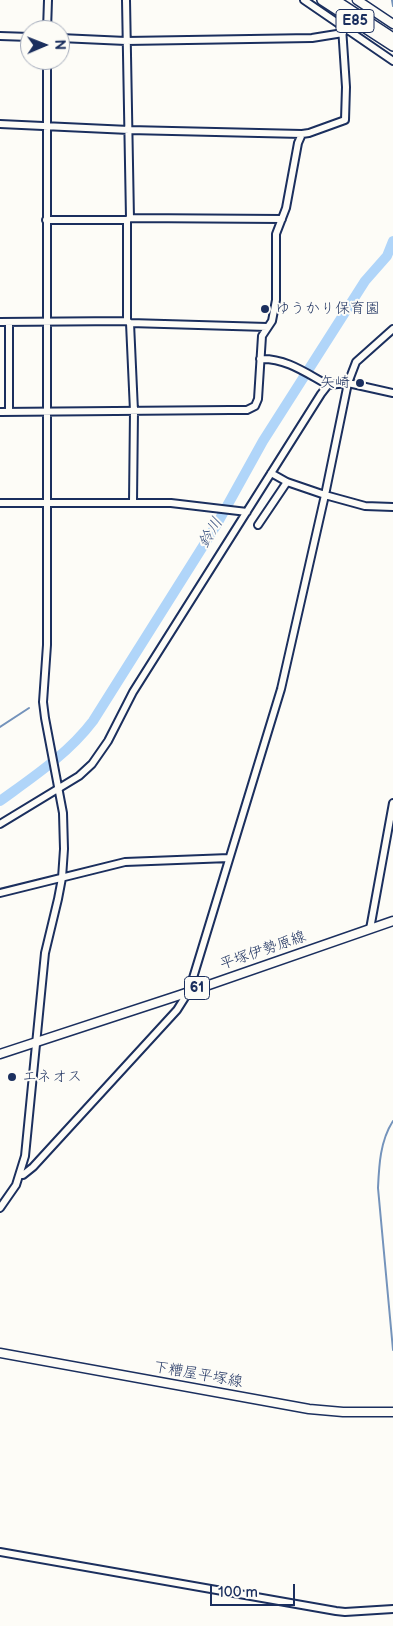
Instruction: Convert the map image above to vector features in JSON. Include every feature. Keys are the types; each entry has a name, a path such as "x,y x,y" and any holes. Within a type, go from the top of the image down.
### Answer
{"highway":[{"name":"E85","path":"322,0 390,40"},
{"name":"E85","path":"336,0 390,40"}],"main road":[{"path":"357,0 391,22"},
{"name":"平塚伊勢原線","path":"0,1054 393,921"},
{"name":"下糟屋平塚線","path":"0,1353 315,1410 352,1413 393,1412"}],"street":[{"path":"47,20 48,0"},
{"path":"126,0 129,130 129,322 134,411 133,502"},
{"path":"304,0 393,60"},
{"path":"70,38 126,40 312,38 343,27"},
{"path":"0,124 129,130 309,133 345,120 346,87 343,27"},
{"path":"0,36 20,37"},
{"path":"0,1208 20,1175 26,1150 38,1042 45,953 62,878 64,849 64,813 47,734 43,702 47,645 47,70"},
{"path":"0,412 247,410 255,406 258,399 262,336 275,313 276,234 286,208 298,143 302,134"},
{"path":"46,220 282,219"},
{"path":"0,322 129,322 267,327"},
{"path":"9,322 9,412"},
{"path":"20,1175 24,1175 38,1161 177,1010 189,991 281,689 348,383 356,362 393,329"},
{"path":"260,359 268,358 290,363 328,385 348,383 393,393"},
{"path":"0,824 79,776 92,764 108,740 133,692 245,511 328,385"},
{"path":"271,473 287,482 325,495 365,506 393,507"},
{"path":"258,526 287,482"},
{"path":"0,503 171,503 245,511"},
{"path":"370,929 393,803"},
{"path":"0,893 125,862 229,858"},
{"path":"0,1552 336,1611 393,1609"}],"waterway":[{"path":"392,0 393,6"},
{"name":"鈴川","path":"0,801 73,744 93,721 217,524 263,441 365,281 387,256 393,241"},
{"path":"0,727 29,708"},
{"path":"393,1121 383,1145 378,1188 393,1350"}],"place":[{"name":"ゆうかり保育園","path":"265,309"},
{"name":"矢崎","path":"360,383"},
{"name":"エネオス","path":"12,1077"}]}
